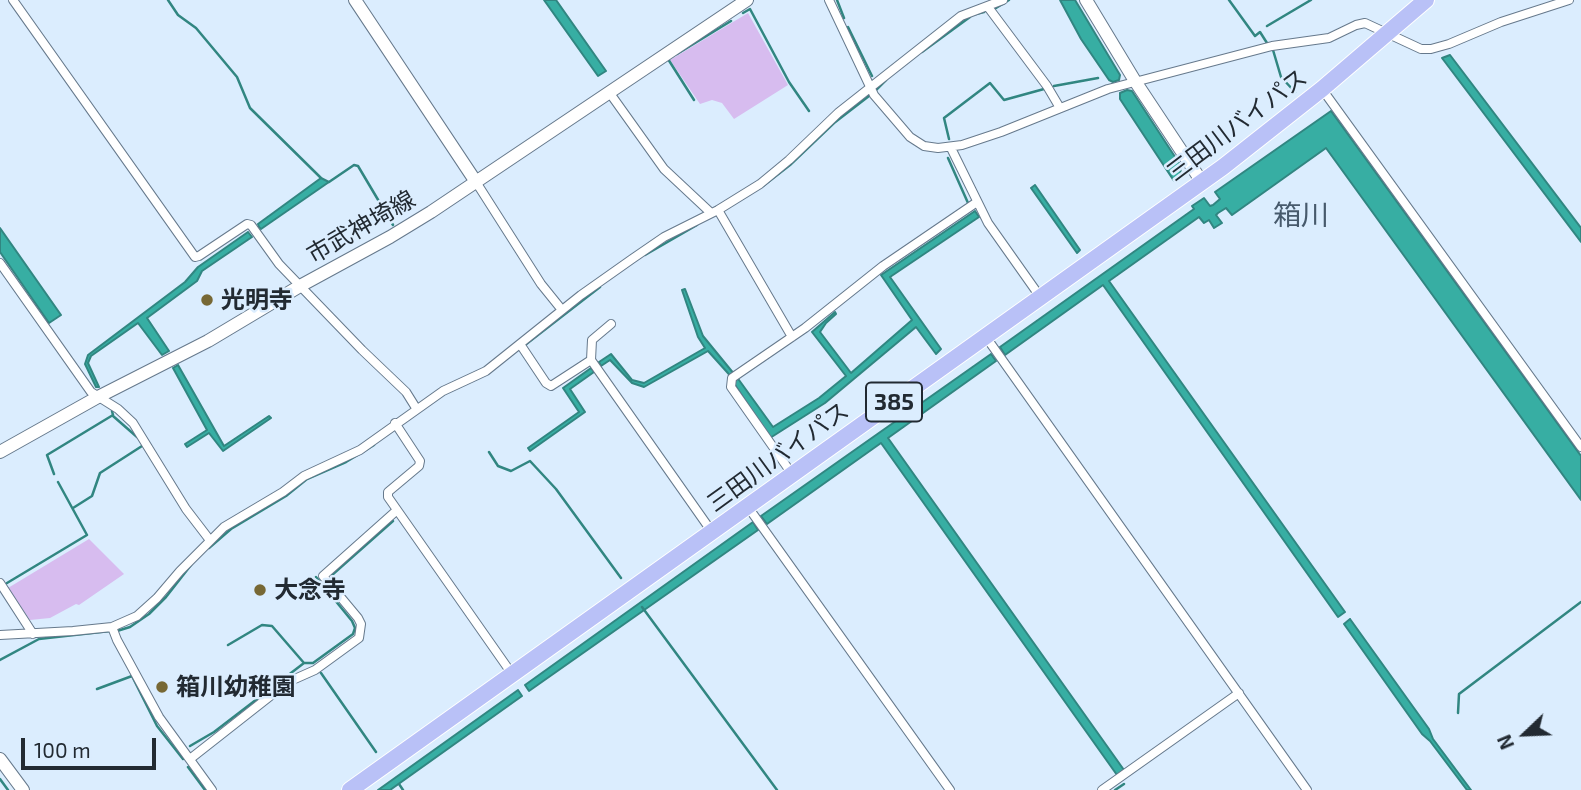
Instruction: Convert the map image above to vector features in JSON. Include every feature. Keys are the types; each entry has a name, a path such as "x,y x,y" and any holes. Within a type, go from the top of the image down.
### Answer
{"highway":[{"name":"三田川バイパス","path":"350,790 1202,182 1322,89 1426,0"}],"main road":[{"path":"355,0 476,182"},
{"path":"1086,0 1135,81 1202,182"},
{"name":"市武神埼線","path":"0,452 208,341 300,286 390,237 476,182 739,2"},
{"path":"0,759 23,790"}],"street":[{"path":"13,0 195,257 247,224 251,225 279,264 406,392 416,408"},
{"path":"829,0 870,88 895,122 924,146 951,148 1001,132 1085,96 1272,46 1329,38 1356,25 1365,23 1421,49 1431,49 1569,0"},
{"path":"0,635 113,630 137,616 157,598 209,539 224,527 304,477 360,450 397,426 416,408 522,347 562,310 664,237 717,213 760,184 838,113 961,16 1003,0"},
{"path":"988,7 1047,86 1060,108"},
{"path":"1322,89 1581,447"},
{"path":"609,92 664,169 717,213 792,337"},
{"path":"951,148 988,223 1041,298"},
{"path":"476,182 541,284 562,310"},
{"path":"792,474 731,387 734,377 792,337 883,266 977,202"},
{"path":"0,263 91,392 118,409 133,423 186,509 209,539"},
{"path":"611,324 592,340 591,360 712,532"},
{"path":"986,337 1307,790"},
{"path":"522,347 546,383 551,386 591,360"},
{"path":"397,426 420,461 419,466 388,492 388,497 512,674"},
{"path":"748,507 950,790"},
{"path":"190,759 288,682 315,670 359,638 361,624 358,618 323,576 396,511"},
{"path":"0,583 33,634"},
{"path":"113,630 159,717 212,790"},
{"path":"1101,790 1239,693"}],"shaded area":[{"path":"544,0 556,0 606,71 598,76"},
{"path":"1060,0 1075,0 1120,75 1119,80 1109,80 1081,39"},
{"path":"748,13 788,85 734,119 722,103 712,100 700,104 670,60"},
{"path":"1450,55 1581,228 1581,242 1442,58"},
{"path":"1132,91 1181,166 1180,177 1174,181 1120,99 1120,93"},
{"path":"1331,111 1581,456 1581,500 1326,148 1232,215 1226,208 1218,213 1216,215 1222,223 1214,228 1209,220 1204,223 1199,217 1109,281 1345,612 1338,617 1103,285 1005,355 1000,347 1194,209 1192,206 1204,198 1210,206 1213,205 1220,199 1215,192"},
{"path":"321,178 329,182 261,229 259,227 258,224"},
{"path":"1035,185 1080,250 1077,253 1031,188"},
{"path":"975,211 979,217 890,277 941,349 936,354 916,327 825,403 770,438 735,381 708,351 644,387 632,383 610,360 601,366 599,362 611,354 632,380 644,383 705,348 698,337 682,290 685,289 703,336 773,427 819,398 846,376 812,332 835,312 820,332 851,373 912,320 881,275"},
{"path":"0,228 61,315 49,323 0,252"},
{"path":"248,232 252,237 202,271 197,281 147,318 169,351 162,355 138,323 91,356 88,363 99,387 96,387 85,364 88,355 185,282 198,267"},
{"path":"991,354 996,361 888,438 1124,770 1117,775 881,443 767,524 761,516"},
{"path":"178,365 224,446 269,416 271,418 223,451 209,433 187,447 185,444 207,430 173,368"},
{"path":"591,368 594,372 570,389 585,412 530,451 528,448 579,412 563,388"},
{"path":"753,522 758,530 529,691 525,685"},
{"path":"89,539 124,574 79,605 76,604 50,618 30,620 8,588"},
{"path":"1350,619 1471,790 1467,790 1422,734 1344,624"},
{"path":"518,690 522,696 390,790 378,790"}],"waterway":[{"path":"168,0 178,15 196,28 237,77 250,108 321,178"},
{"path":"837,0 844,18"},
{"path":"996,8 1009,0"},
{"path":"1229,0 1255,36 1260,32 1267,43"},
{"path":"1267,26 1311,0"},
{"path":"743,13 750,9 789,82 809,111"},
{"path":"976,14 984,12"},
{"path":"922,52 970,17"},
{"path":"677,54 731,21"},
{"path":"848,27 872,76"},
{"path":"1273,50 1281,77 1295,92"},
{"path":"668,59 694,100"},
{"path":"1054,86 1098,78"},
{"path":"876,90 886,80"},
{"path":"949,139 944,118 990,83 1004,100 1044,89"},
{"path":"763,186 869,96"},
{"path":"948,158 968,203"},
{"path":"329,182 354,165 358,166 393,225"},
{"path":"645,255 697,225"},
{"path":"525,345 600,287"},
{"path":"54,474 47,455 113,415 112,411"},
{"path":"113,416 137,437"},
{"path":"209,548 231,529 286,496 307,479 346,462 374,445"},
{"path":"73,508 92,496 100,473 142,446"},
{"path":"489,452 498,466 511,471 530,461 556,489 621,578"},
{"path":"7,583 87,535 58,482"},
{"path":"332,575 393,521"},
{"path":"117,631 130,627 149,614 191,565"},
{"path":"190,746 214,732 304,663 313,663 353,634 355,628 352,621 316,577"},
{"path":"1458,713 1459,694 1581,602"},
{"path":"642,607 777,790"},
{"path":"228,645 262,625 272,626 304,663"},
{"path":"0,660 39,639 110,631"},
{"path":"321,673 376,752"},
{"path":"97,689 132,676 157,726 183,759"},
{"path":"188,767 205,790"},
{"path":"0,779 8,790"},
{"path":"399,784 403,790"},
{"path":"1115,790 1124,784"}],"place":[{"name":"光明寺","path":"207,300"},
{"name":"大念寺","path":"260,590"},
{"name":"箱川幼稚園","path":"162,687"}],"district":[{"name":"箱川","path":"1301,216"}]}
